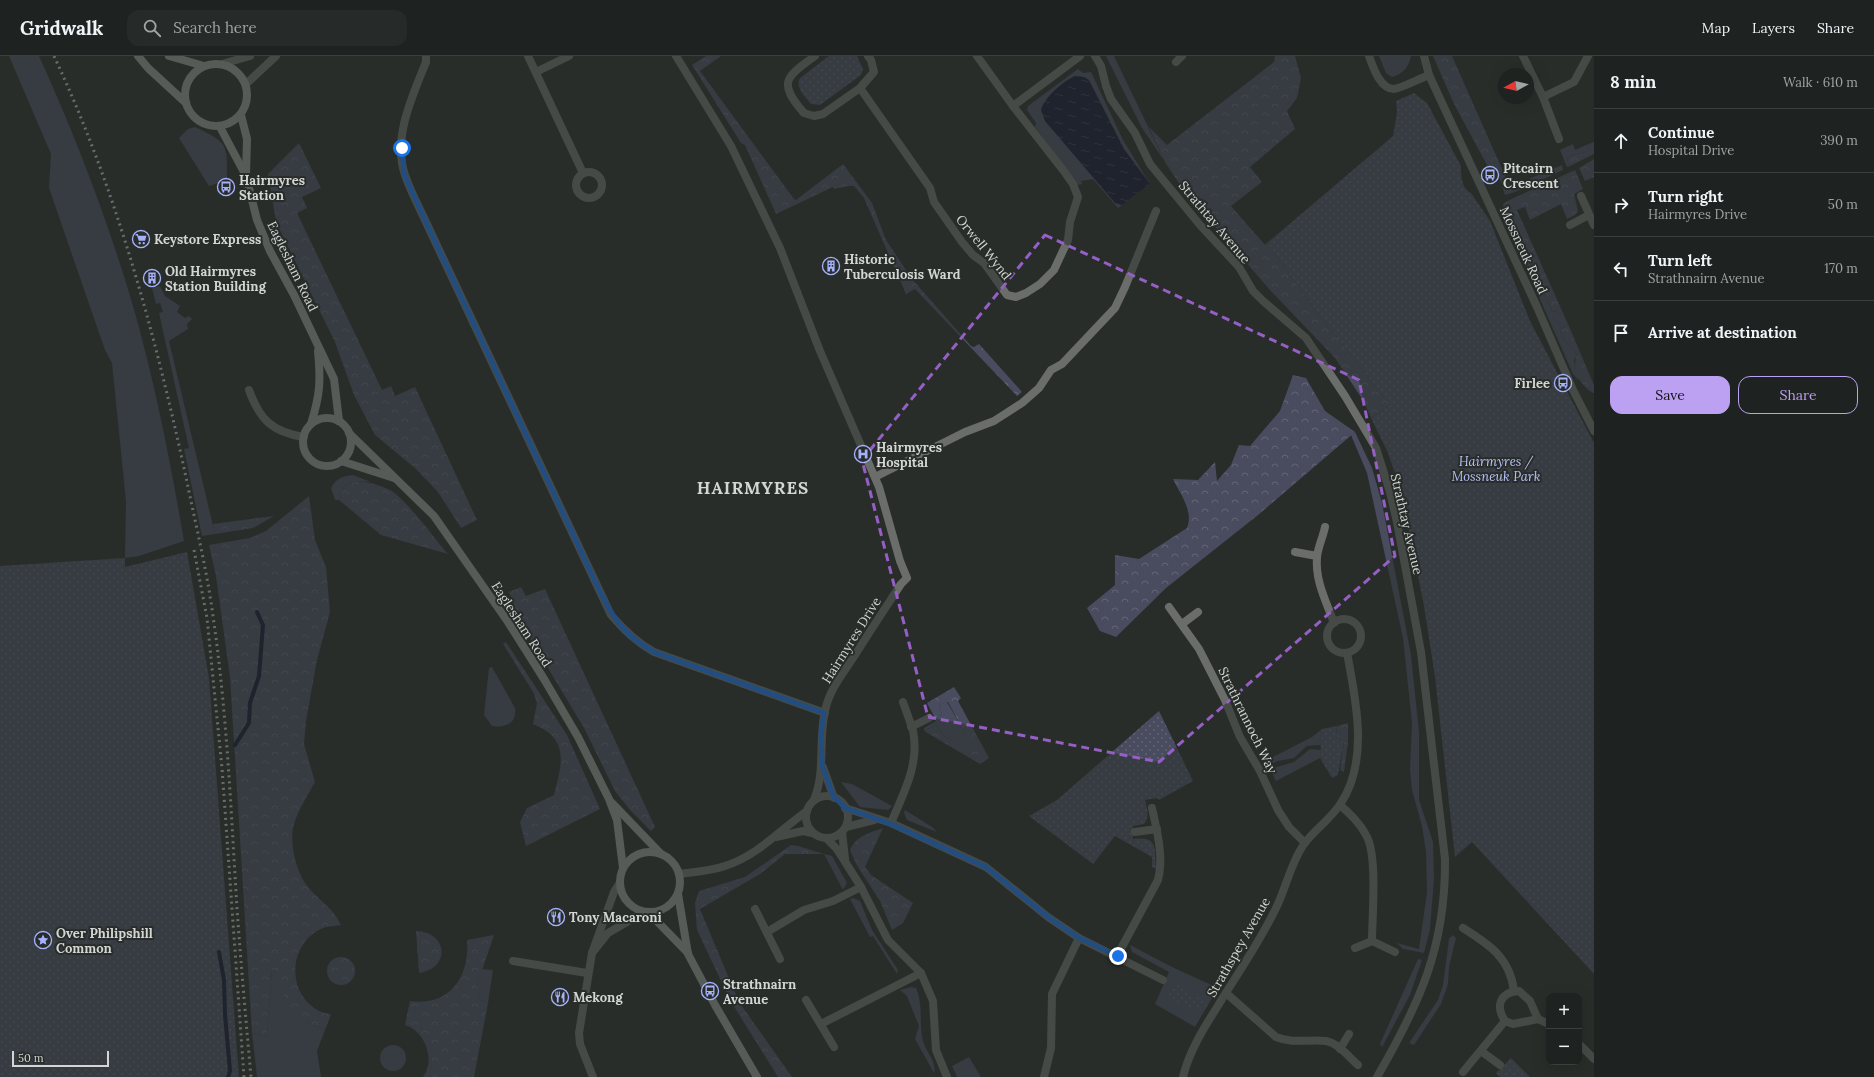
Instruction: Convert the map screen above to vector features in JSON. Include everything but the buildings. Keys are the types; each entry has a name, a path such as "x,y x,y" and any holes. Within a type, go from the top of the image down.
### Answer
{"main road":[{"path":"138,56 148,68 186,103 195,119 203,124 220,127 235,120 241,115 248,100 246,84 237,72 222,64 204,66 169,56"},
{"path":"186,103 185,94 188,82 196,71 204,66"},
{"name":"Eaglesham Road","path":"241,115 247,139 246,176"},
{"name":"Eaglesham Road","path":"220,127 246,176 257,220 270,251 317,342 334,379 339,421"},
{"name":"Eaglesham Road","path":"311,424 319,400 321,378 317,342"},
{"path":"325,418 339,421 349,433 350,448 342,461 330,466 316,463 305,452 304,437 311,424 325,418"},
{"name":"Eaglesham Road","path":"349,433 434,516 508,622 578,737 609,799 617,820 623,868"},
{"name":"Eaglesham Road","path":"342,461 394,478"},
{"name":"Eaglesham Road","path":"609,799 662,854"},
{"path":"678,894 672,903 664,909 654,913 634,909 626,902 621,893 619,884 623,868 635,856 644,852 662,854 675,866 679,874 680,884 678,894 688,954 714,1005 757,1077"},
{"path":"646,912 688,954"}],"street":[{"path":"222,64 250,56"},
{"path":"246,84 276,56"},
{"path":"426,56 426,62 404,127 401,152 404,174 611,615 639,644 654,652 824,713"},
{"path":"528,56 583,173"},
{"path":"536,72 569,56"},
{"path":"676,56 731,146 753,190 781,252 820,351 875,477 965,432 994,421 1022,402 1038,388 1051,370 1062,364 1114,308 1156,211"},
{"path":"815,56 792,73 789,78 791,95 804,113 814,116 823,114 860,88 874,72 872,57"},
{"name":"Orwell Wynd","path":"860,88 930,188 934,202 962,242 972,255 984,263 1007,295 1016,297 1026,293 1040,284 1054,270 1068,240 1070,222 1078,198 1073,184 1064,170 1013,106 977,56"},
{"path":"1013,106 1080,56"},
{"name":"Strathtay Avenue","path":"1095,56 1101,66 1111,99 1135,132 1150,164 1200,224 1239,267 1253,291 1263,302 1306,338 1345,396 1376,448 1390,492 1421,652 1445,858 1445,880 1442,914 1434,957 1420,996 1377,1077"},
{"path":"1369,56 1380,79 1386,86 1395,89 1429,75"},
{"name":"Mossneuk Road","path":"1424,56 1429,75 1537,307 1573,390 1594,431"},
{"path":"1523,56 1559,139"},
{"path":"1542,97 1574,82 1588,56"},
{"path":"1581,196 1594,225"},
{"path":"1570,225 1589,215"},
{"path":"249,390 264,420 278,430 304,437"},
{"name":"Hairmyres Drive","path":"814,800 819,786 822,765 821,734 824,713 834,687 907,578 900,561 888,514 875,477"},
{"path":"1325,527 1317,556 1317,572 1321,590 1334,623"},
{"path":"1295,552 1317,556"},
{"name":"Strathrannoch Way","path":"1169,607 1199,648 1225,700 1240,737 1260,771 1278,810 1289,827 1305,843"},
{"path":"1182,624 1198,612"},
{"path":"1339,620 1350,621 1358,628 1360,633 1359,643 1356,648 1347,653 1336,651 1328,643 1328,632 1334,623 1339,620"},
{"name":"Strathspey Avenue","path":"1183,1077 1205,1026 1276,910 1290,872 1305,843 1340,805 1348,792 1353,776 1358,739 1357,714 1347,653"},
{"path":"891,824 910,776 914,746 911,727 903,702"},
{"path":"911,727 929,718"},
{"name":"Hairmyres Drive","path":"822,765 834,798"},
{"path":"679,874 725,866 749,855 775,838 790,822 807,811 814,800 826,796 838,800 845,808 848,816 844,829 845,861"},
{"path":"1340,805 1361,827 1367,836 1371,848 1373,860 1372,941"},
{"path":"845,808 891,824 986,867 1048,917 1079,938 1118,956 1163,980"},
{"path":"1118,956 1158,880 1161,863 1152,808"},
{"path":"807,811 807,824 812,832 820,837 826,838 832,838 844,829 877,819"},
{"path":"1135,832 1156,829"},
{"path":"775,838 802,831 812,832"},
{"path":"826,838 845,861 861,887 888,940 921,973 933,1001 936,1050 947,1077"},
{"path":"593,1077 580,1044 579,1033 587,973 592,953 614,892 619,884"},
{"path":"767,932 804,910 833,901 861,887"},
{"path":"755,909 780,959"},
{"path":"592,953 608,933 646,912"},
{"path":"1463,928 1483,941 1504,961 1512,978 1514,991"},
{"path":"1044,1077 1051,1048 1052,994 1079,938"},
{"path":"1355,948 1372,941 1395,952"},
{"path":"513,961 587,973"},
{"path":"821,1024 921,973"},
{"path":"1538,1019 1530,1001 1519,991 1514,991 1504,996 1500,1003 1499,1009 1505,1021 1513,1024 1538,1019 1546,1023"},
{"path":"1226,993 1276,1037 1286,1041 1327,1041 1340,1049 1358,1065"},
{"path":"806,1000 834,1047"},
{"path":"1463,1072 1505,1021"},
{"path":"1340,1049 1349,1034"},
{"path":"1582,1047 1594,1059"},
{"path":"1480,1051 1500,1065"}],"highlighted area":[{"path":"1045,235 1359,380 1395,556 1159,762 928,717 862,460"}],"green space":[{"path":"9,56 39,56 65,116 100,206 131,299 147,359 161,419 184,541 139,556 125,558 126,501 112,363 105,350 49,188 51,154"},
{"path":"706,56 721,56 700,71 794,199 796,200 843,164 872,203 886,240 912,279 971,346 974,347 979,344 1022,392 1017,396 915,289 906,294 864,198 854,186 834,189 833,187 776,214 745,145 741,143 692,65"},
{"path":"829,56 857,56 863,69 861,75 820,105 811,104 800,89 800,78"},
{"path":"1106,56 1114,56 1165,162 1142,128"},
{"path":"1275,56 1295,56 1301,78 1297,98 1287,111 1295,129 1250,167 1262,182 1231,206 1265,245 1267,243 1316,311 1390,405 1371,418 1363,400 1335,358 1270,290 1184,191 1165,162 1149,127 1167,145 1274,62"},
{"path":"1379,56 1411,56 1405,70 1392,77 1386,73"},
{"path":"1433,56 1452,56 1510,187 1515,192 1505,195 1499,176 1494,178 1454,104"},
{"path":"1078,69 1083,73 1091,72 1123,140 1150,184 1118,208 1093,179 1081,181 1082,184 1078,185 1035,127 1036,123 1027,110 1028,106"},
{"name":"Hairmyres / Mossneuk Park","path":"1414,93 1427,103 1461,166 1463,185 1471,193 1490,221 1530,321 1594,443 1594,974 1472,842 1455,857 1435,677 1424,606 1401,491 1388,453 1371,418 1390,405 1316,311 1267,243 1393,136 1397,112 1396,101"},
{"path":"195,127 214,137 224,146 227,159 227,180 209,186 179,138 188,129"},
{"path":"1594,142 1594,154 1570,166 1567,159 1572,155 1590,151 1586,145"},
{"path":"299,143 321,188 302,197 307,208 297,213 382,390 391,386 395,396 415,387 477,520 461,528 438,492 416,469 375,435 354,395 335,342 276,222 268,174"},
{"path":"1573,144 1575,150 1586,145 1590,151 1572,155 1567,159 1570,166 1567,167 1560,150"},
{"path":"1594,159 1594,177 1585,181 1579,168"},
{"path":"1562,165 1563,170 1515,192 1510,187"},
{"path":"1575,170 1583,189 1574,194 1578,211 1575,215 1567,219 1561,204 1530,220 1525,207 1517,210 1563,313 1552,311 1505,202"},
{"path":"1505,202 1552,311 1563,313 1568,324 1560,330 1563,338 1577,354 1574,361 1579,381 1573,374 1505,220 1503,204"},
{"path":"160,286 165,296 180,306 177,312 185,318 189,316 192,319 187,324 188,329 169,341 215,534 202,536 184,449 189,448 159,313 163,312 160,303 156,304 152,288"},
{"path":"1568,324 1594,385 1594,393 1581,382 1575,365 1577,354 1563,338 1560,330"},
{"path":"1293,375 1306,378 1325,411 1355,432 1258,515 1166,588 1116,637 1100,631 1087,608 1115,585 1115,555 1139,559 1187,528 1189,515 1185,503 1173,479 1198,480 1215,462 1217,481 1231,465 1239,445 1250,446 1280,411"},
{"path":"1355,432 1372,468 1382,503 1411,655 1419,732 1419,800 1433,842 1434,879 1430,929 1424,953 1403,949 1397,943 1419,949 1427,892 1426,852 1422,826 1412,790 1410,770 1412,723 1403,638 1367,473 1351,435"},
{"path":"353,475 371,482 358,481 345,485 339,500 335,500 331,488 335,482 340,478"},
{"path":"358,481 378,485 396,494 412,510 448,554 381,535 339,500 345,485"},
{"path":"309,496 315,540 326,567 330,612 317,660 306,721 304,744 315,782 295,821 292,844 301,877 309,889 334,913 341,925 326,927 314,933 304,943 298,954 296,967 296,980 300,992 308,1003 319,1011 331,1015 325,1030 308,1023 290,1009 272,969 267,1036 252,1033 230,677 216,576 209,545 250,538 266,531"},
{"path":"274,516 253,528 215,534 213,524"},
{"path":"187,552 209,678 239,1077 0,1077 0,566 125,558 125,567"},
{"path":"521,587 526,596 545,589 655,827 651,831 630,810 615,791 584,728 522,625 509,592"},
{"path":"506,642 567,735 600,809 526,846 520,822 527,808 554,795 561,762 558,745 553,737 545,730 533,724 537,703 533,692 503,644"},
{"path":"492,667 515,708 512,721 502,726 492,726 484,715 489,668"},
{"path":"954,687 961,698 958,701 989,758 980,764 924,731 936,725 945,737 972,752 974,750 948,702 939,705 942,714 935,718 927,703"},
{"path":"947,702 975,750 972,753 945,737 936,725 924,731 924,728 936,721 935,718 942,714 939,705"},
{"path":"1159,711 1193,781 1159,800 1157,798 1145,800 1148,812 1146,821 1144,824 1133,826 1133,839 1147,839 1154,845 1156,869 1152,867 1152,857 1115,836 1093,864 1029,816 1057,800"},
{"path":"1348,723 1348,742 1344,772 1340,770 1344,742 1336,738 1337,726"},
{"path":"1337,726 1336,738 1344,742 1338,775 1332,778 1320,758 1322,729"},
{"path":"1322,729 1321,745 1307,746 1294,758 1278,761 1268,765 1265,761 1312,737"},
{"path":"1310,749 1321,750 1320,758 1276,781 1270,769 1294,762"},
{"path":"841,782 852,784 892,806 888,810 860,807"},
{"path":"905,810 932,827 937,832 907,820 904,813"},
{"path":"883,828 865,867 871,875 913,903 903,923 892,930 880,901 856,864 850,850 859,838"},
{"path":"791,845 824,854 785,854 760,874 700,909 739,1002 792,1077 778,1077 730,1000 697,930 695,903 699,891 745,877"},
{"path":"824,854 832,856 847,883 843,890"},
{"path":"853,898 860,901 872,930 898,970 897,974 873,936 870,937 850,899"},
{"path":"416,931 427,933 434,937 442,950 441,958 437,964 429,970 419,973"},
{"path":"494,935 477,985 480,999 488,1003 474,1077 423,1077 427,1070 428,1063 426,1047 418,1033 405,1025 410,1001 424,1002 436,999 446,994 455,986 461,977 465,966 467,940"},
{"path":"1453,935 1456,938 1449,967 1448,984 1441,1004 1414,1045 1409,1043 1438,1000 1443,985 1449,939"},
{"path":"1130,945 1172,967 1218,988 1195,1027 1155,1004 1169,972 1132,952"},
{"path":"341,957 351,961 355,971 351,981 341,985 331,981 327,971 331,961"},
{"path":"1418,959 1422,960 1410,995 1382,1047 1380,1044"},
{"path":"272,968 308,1023 325,1030 317,1051 321,1077 257,1077 252,1033 267,1036"},
{"path":"481,969 493,970 488,1003 480,999 477,986"},
{"path":"1175,984 1208,1003 1205,1009 1192,1010 1168,997"},
{"path":"911,987 916,988 920,1002 922,1037 933,1062 935,1069 934,1073 915,1039 919,1026 907,996 900,990"},
{"path":"393,1045 402,1049 406,1058 402,1067 393,1071 384,1067 380,1058 384,1049"},
{"path":"969,1057 981,1077 957,1077 952,1066"},
{"path":"1511,1058 1530,1077 1500,1077 1496,1073"}],"water":[{"path":"1075,76 1084,77 1089,80 1124,149 1150,184 1122,205 1115,203 1045,121 1041,110 1046,100 1060,86"}],"waterway":[{"path":"235,745 249,723 250,703 259,676 263,625 257,612"},
{"path":"219,952 224,980 225,1015 230,1071 228,1077"}],"railway":[{"path":"54,56 77,107 97,159 116,212 132,265 162,373 205,565 211,599 222,689 237,909 251,1077"},
{"path":"194,550 207,618 222,768 244,1077"}],"place":[{"name":"Pitcairn Crescent","path":"1490,175"},
{"name":"Hairmyres Station","path":"226,187"},
{"name":"Keystore Express","path":"141,239"},
{"name":"Historic Tuberculosis Ward","path":"831,266"},
{"name":"Old Hairmyres Station Building","path":"152,278"},
{"name":"Firlee","path":"1563,383"},
{"name":"Hairmyres Hospital","path":"863,454"},
{"name":"Tony Macaroni","path":"556,917"},
{"name":"Over Philipshill Common","path":"43,940"},
{"name":"Strathnairn Avenue","path":"710,991"},
{"name":"Mekong","path":"560,997"}],"district":[{"name":"HAIRMYRES","path":"753,488"}],"route":[{"path":"402,148 401,152 404,174 425,220 611,615 623,629 639,644 654,652 824,713 821,734 822,765 834,798 843,804 845,808 891,824 986,867 1048,917 1079,938 1118,956"}]}
